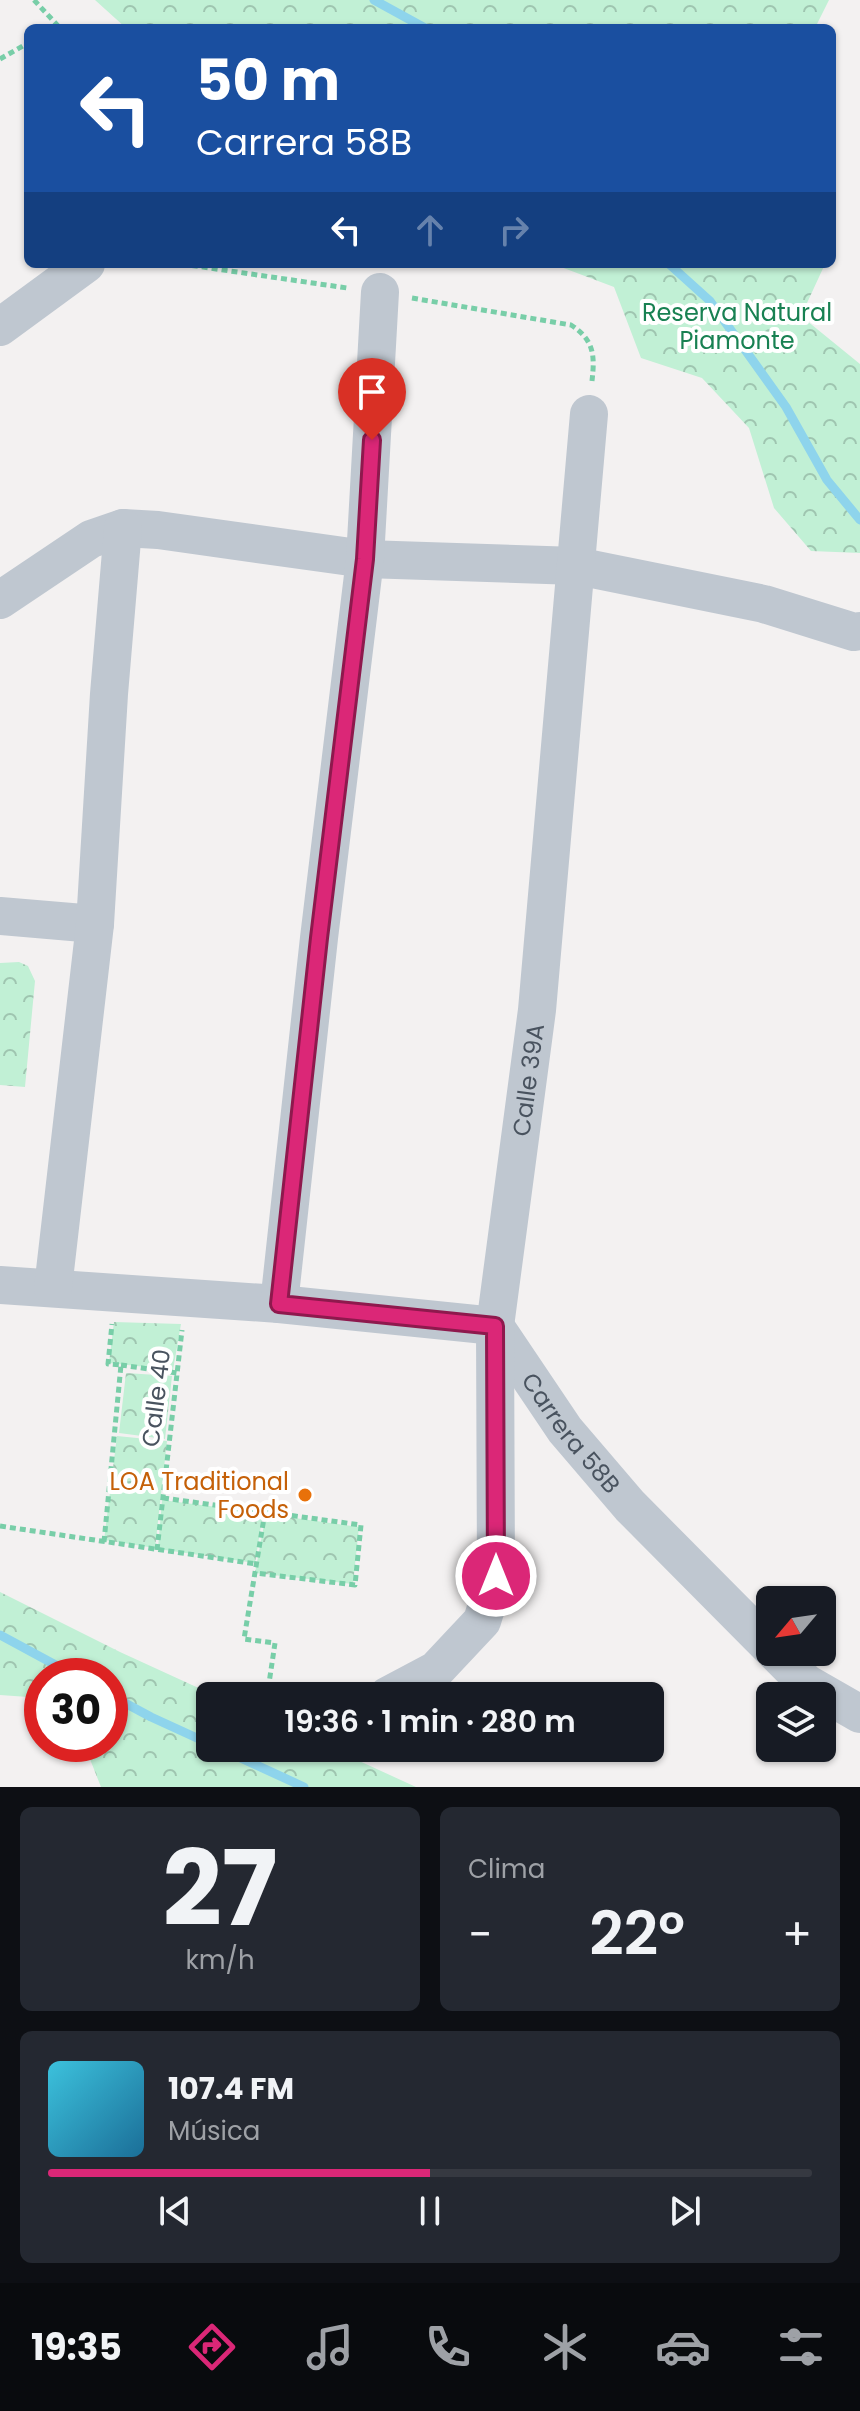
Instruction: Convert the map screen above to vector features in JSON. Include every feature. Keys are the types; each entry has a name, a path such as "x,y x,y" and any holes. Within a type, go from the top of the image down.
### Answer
{"street":[{"path":"0,327 81,268"},
{"path":"279,1304 365,559 380,292"},
{"name":"Calle 39A","path":"413,1682 436,1670 482,1621 496,1576 495,1326 537,1010 589,414"},
{"path":"53,1288 95,924 123,528"},
{"path":"0,600 91,539 123,528 158,530 365,559 577,566 764,604 854,632 860,631"},
{"path":"0,916 95,924"},
{"path":"0,1285 279,1304 495,1326"},
{"name":"Carrera 58B","path":"495,1326 565,1430 630,1506 756,1633"},
{"path":"789,1666 806,1683 860,1714"}],"path":[{"path":"34,0 55,24"},
{"path":"0,59 24,45"},
{"path":"210,268 380,292 571,325 586,335 591,347 594,369 589,414"},
{"name":"Calle 40","path":"104,1542 121,1365 108,1364 116,1293"},
{"name":"Calle 40","path":"157,1550 186,1298"},
{"path":"121,1365 177,1373"},
{"path":"163,1498 361,1525 355,1585 255,1573"},
{"path":"265,1512 244,1639 275,1643 269,1682"},
{"path":"0,1526 256,1564"}],"green space":[{"path":"95,0 829,0 817,24 122,24"},
{"name":"Reserva Natural Piamonte","path":"564,268 823,268 801,316 860,364 860,553 811,551 774,508 749,428 702,378 641,358 614,287"},
{"path":"19,962 28,966 35,981 25,1087 0,1085 0,963"},
{"path":"114,1322 181,1324 173,1370 109,1363"},
{"path":"126,1373 172,1376 165,1439 119,1433"},
{"path":"117,1436 167,1441 155,1548 104,1540"},
{"path":"162,1500 263,1513 255,1563 158,1549"},
{"path":"266,1514 359,1527 353,1584 255,1573"},
{"path":"0,1592 196,1687 196,1762 362,1762 416,1787 101,1787 91,1762 128,1762 128,1658 24,1658 24,1697 0,1695"}],"waterway":[{"path":"374,0 418,24"},
{"path":"673,268 710,301 786,407 827,480 860,520"},
{"path":"0,1635 43,1658"},
{"path":"128,1705 196,1738"},
{"path":"250,1762 304,1787"}],"place":[{"name":"LOA Traditional Foods","path":"305,1495"}],"route":[{"path":"372,440 365,559 279,1304 495,1326 496,1576"}]}
